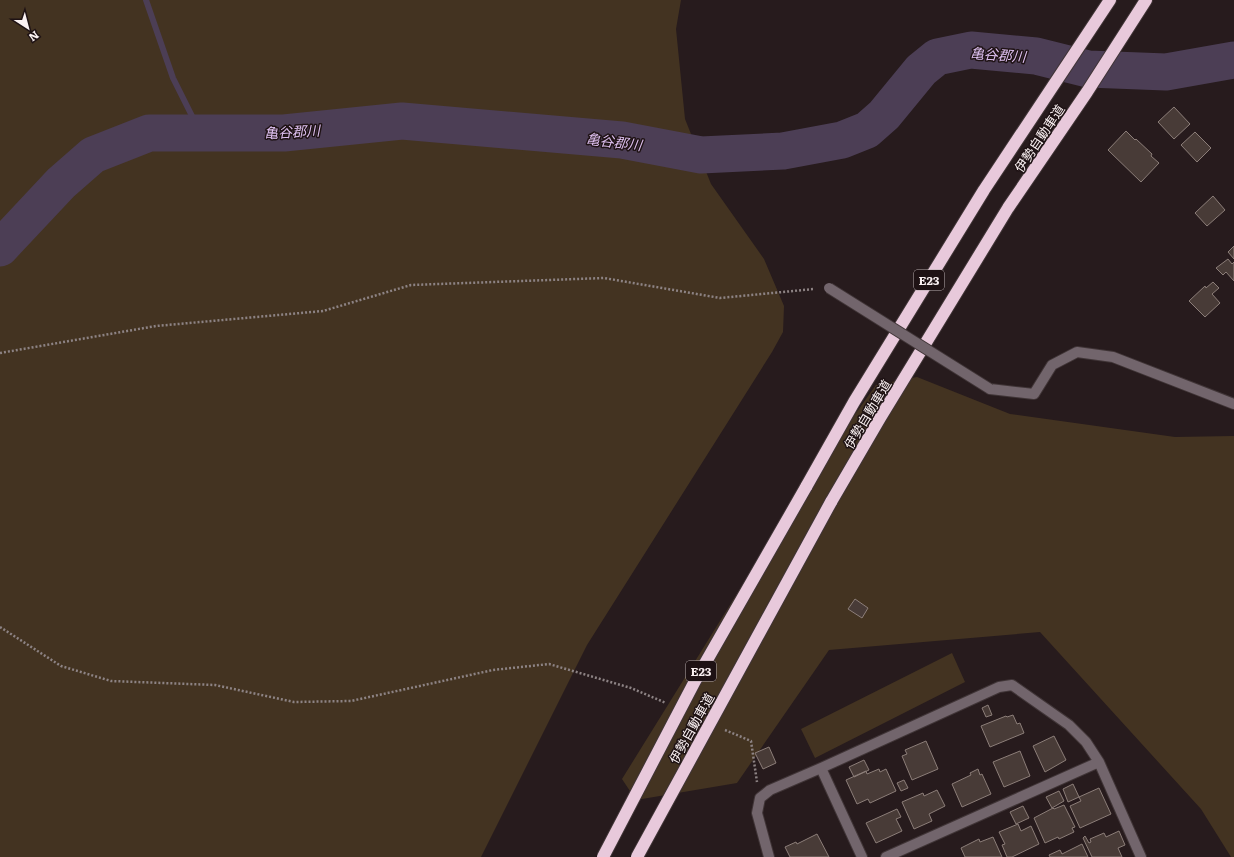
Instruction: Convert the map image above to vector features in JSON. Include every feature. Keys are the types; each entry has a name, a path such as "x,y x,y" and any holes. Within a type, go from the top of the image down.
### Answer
{"highway":[{"name":"伊勢自動車道","path":"602,857 696,681 854,402 984,190 1110,0"},
{"name":"伊勢自動車道","path":"637,857 831,502 884,412 1008,208 1087,92 1146,0"}],"street":[{"path":"829,288 990,390 1034,394 1052,365 1077,352 1113,357 1234,404"},
{"path":"769,857 757,813 760,798 770,790 999,687 1012,686 1069,725 1086,742 1100,762 1142,857"},
{"path":"886,857 1100,762"},
{"path":"821,768 862,857"}],"path":[{"path":"0,353 156,326 323,311 411,285 604,278 720,298 829,288"},
{"path":"0,627 61,666 111,681 216,685 294,702 351,701 492,670 549,664 631,688 666,703"},
{"path":"723,729 751,741 760,798"}],"shaded area":[{"path":"0,0 681,0 676,29 685,119 711,184 764,259 784,306 783,332 772,352 587,645 481,857 0,857"},
{"path":"917,377 1010,414 1175,437 1234,436 1234,857 1231,857 1201,809 1040,632 829,650 737,783 636,800 622,779 803,487 876,385"},
{"path":"952,653 965,682 815,758 801,729"}],"building":[{"path":"1174,107 1190,124 1174,139 1158,122"},
{"path":"1126,131 1152,154 1151,156 1159,163 1141,182 1108,150"},
{"path":"1195,132 1211,148 1197,162 1181,145"},
{"path":"1213,196 1225,210 1207,226 1195,213"},
{"path":"1234,246 1234,259 1228,252"},
{"path":"1228,259 1232,264 1234,262 1234,281 1226,272 1223,275 1216,268"},
{"path":"1213,282 1219,288 1212,294 1220,303 1205,317 1189,301 1205,286 1206,288"},
{"path":"855,599 868,608 862,618 848,609"},
{"path":"988,705 992,715 986,717 982,708"},
{"path":"1013,715 1017,724 1020,723 1024,733 990,747 981,726 1006,716"},
{"path":"1054,736 1066,760 1045,772 1033,746"},
{"path":"926,741 938,769 912,780 902,756 907,754 905,750"},
{"path":"769,747 776,763 763,769 755,753"},
{"path":"1020,751 1030,776 1004,787 993,762"},
{"path":"864,760 869,770 854,777 849,767"},
{"path":"879,769 880,772 886,769 896,791 870,803 868,799 857,804 846,780 866,771 867,774"},
{"path":"978,769 980,775 982,774 991,794 962,807 952,784 971,775 970,773"},
{"path":"904,780 908,788 901,791 897,783"},
{"path":"1073,784 1079,797 1068,802 1063,789"},
{"path":"1099,788 1111,814 1080,828 1070,806 1081,801 1079,797"},
{"path":"937,790 945,806 929,814 932,821 914,829 902,802 923,793 924,796"},
{"path":"1059,791 1064,801 1052,808 1046,797"},
{"path":"1064,805 1075,827 1072,828 1074,832 1059,839 1058,837 1045,843 1034,818 1053,808 1054,809"},
{"path":"1023,806 1029,818 1016,824 1010,812"},
{"path":"897,809 901,817 896,819 902,831 876,843 866,823"},
{"path":"1018,824 1021,831 1031,826 1039,844 1012,857 1007,857 1002,845 1005,844 999,832"},
{"path":"1119,831 1125,845 1118,848 1122,857 1092,857 1083,838 1085,836 1089,843 1091,842 1090,839 1104,833 1106,837"},
{"path":"817,834 829,857 790,857 785,847 796,842 797,844"},
{"path":"993,837 1002,857 965,857 961,848 979,839 980,842"},
{"path":"1082,844 1088,857 1050,857 1049,855 1060,850 1062,854"}],"waterway":[{"path":"146,0 173,78 200,132"},
{"name":"亀谷郡川","path":"0,248 61,183 93,155 149,133 284,133 402,121 622,140 701,155 783,151 842,140 867,130 884,115 921,70 937,57 971,50 1036,56 1088,69 1166,72 1234,60"}]}
